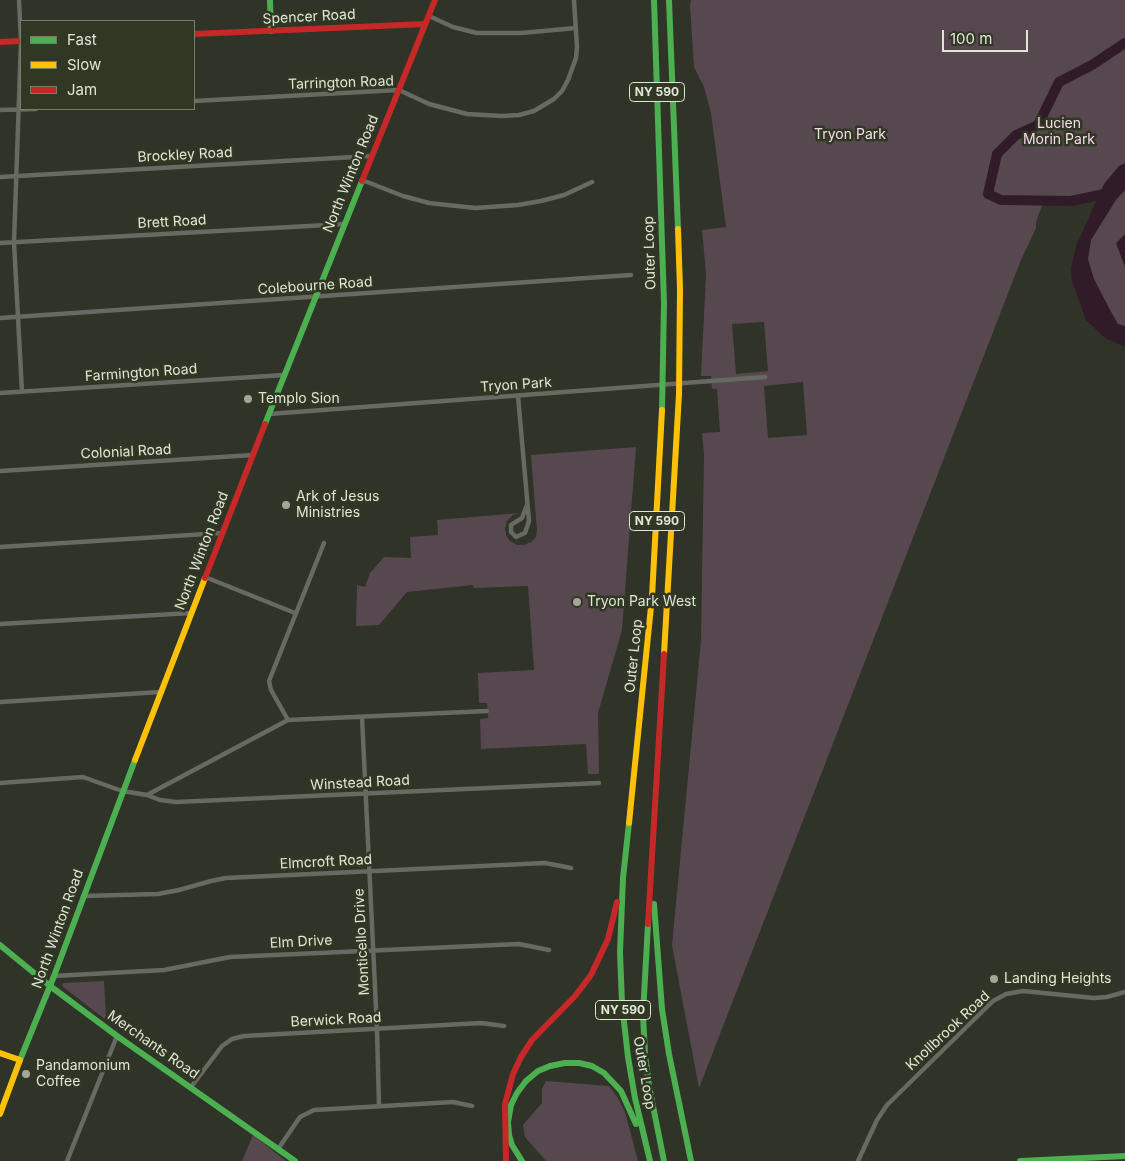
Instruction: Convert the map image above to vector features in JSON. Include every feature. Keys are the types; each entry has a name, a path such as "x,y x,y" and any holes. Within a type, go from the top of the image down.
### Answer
{"main road":[{"path":"270,0 271,31"},
{"name":"North Winton Road","path":"0,1114 252,455 435,0"},
{"name":"Outer Loop","path":"650,1161 633,1088 622,1004 620,946 625,857 650,618 662,425 664,309 654,0"},
{"name":"Outer Loop","path":"664,1161 650,1097 644,1034 644,998 676,468 679,383 680,273 669,0"},
{"name":"Spencer Road","path":"195,34 425,24"},
{"path":"0,42 20,40"},
{"path":"652,856 660,994 669,1054 691,1161"},
{"path":"506,1161 504,1104 513,1074 532,1040 578,993 598,962 611,927 625,857"},
{"name":"Merchants Road","path":"0,945 50,986 117,1036 295,1161"},
{"path":"0,1053 20,1060"},
{"path":"505,1148 511,1105 524,1083 534,1074 547,1067 561,1063 586,1064 604,1073 621,1091 650,1161"},
{"path":"509,1119 510,1138 522,1161"},
{"path":"1020,1161 1125,1156"}],"street":[{"path":"19,0 20,20"},
{"name":"Tarrington Road","path":"195,101 398,90 430,104 466,114 519,115 534,111 554,99 562,91 568,80 576,58 574,0"},
{"path":"429,16 453,27 477,33 507,33 576,28"},
{"path":"20,75 14,242 22,392"},
{"path":"0,110 19,110"},
{"name":"Brockley Road","path":"0,177 372,156"},
{"path":"362,180 403,196 429,203 475,208 511,206 541,201 564,195 592,182"},
{"name":"Brett Road","path":"0,243 345,224"},
{"name":"Colebourne Road","path":"0,318 631,275"},
{"name":"Farmington Road","path":"0,393 284,375"},
{"name":"Tryon Park","path":"269,414 765,377"},
{"path":"518,396 527,505 528,529 525,534 516,537 511,532 511,525 522,518 527,505"},
{"name":"Colonial Road","path":"0,471 252,455"},
{"path":"0,547 222,533"},
{"path":"288,720 269,684 295,613 324,543"},
{"path":"205,577 295,613"},
{"path":"0,624 191,613"},
{"path":"0,702 160,692"},
{"path":"147,795 288,720 487,711"},
{"name":"Monticello Drive","path":"362,717 378,1029 379,1106"},
{"name":"Winstead Road","path":"0,783 83,777 122,791 147,795 160,800 194,802 599,783"},
{"name":"Elmcroft Road","path":"84,896 158,894 226,878 545,863 571,868"},
{"name":"Elm Drive","path":"54,976 164,970 230,957 518,944 549,950"},
{"name":"Knollbrook Road","path":"858,1161 877,1120 887,1105 993,1001 1006,994 1022,991 1094,998 1113,996 1125,992"},
{"name":"Berwick Road","path":"191,1087 222,1046 238,1037 481,1024 504,1026"},
{"path":"67,1161 117,1036"},
{"path":"278,1149 296,1122 309,1111 453,1102 472,1106"}],"green space":[{"name":"Tryon Park","path":"691,0 1125,0 1125,336 1084,275 1099,193 1098,195 1071,201 1044,200 1036,222 1036,228 1021,260 699,1088 672,945 701,641 704,454 702,433 720,432 717,389 712,389 711,376 701,376 706,274 702,230 726,227 711,113 704,87 694,67","holes":["764,322 768,371 736,374 732,324","803,382 807,435 768,438 764,386"]},
{"name":"Tryon Park West","path":"636,447 622,630 598,713 599,774 588,774 586,744 481,749 480,719 488,718 487,703 479,703 478,673 534,670 528,586 474,588 473,585 407,592 379,625 356,626 357,585 365,587 370,573 384,557 411,558 410,537 438,535 437,520 520,513 513,515 507,521 506,535 510,541 517,545 531,542 536,537 537,530 531,455"},
{"path":"104,981 106,1020 62,986 63,983"},
{"path":"546,1081 609,1086 625,1112 638,1161 546,1161 525,1137 523,1125 542,1103 542,1089"},
{"path":"253,1135 286,1161 242,1161"}],"shaded area":[{"path":"1125,163 1125,190 1116,200 1091,240 1088,259 1094,279 1109,308 1118,324 1125,326 1125,347 1105,338 1086,320 1072,281 1071,268 1076,246 1104,184 1119,166"},
{"path":"1125,234 1125,267 1116,243"}],"waterway":[{"path":"1109,193 1071,201 1001,200 988,194 997,154 1016,135 1038,125 1059,82 1092,65 1125,43"}],"traffic: fast":[{"path":"270,0 271,31"},
{"path":"654,0 664,303 662,410"},
{"path":"669,0 678,229"},
{"path":"265,424 362,181"},
{"path":"20,1060 54,976 135,760"},
{"path":"629,823 623,878 620,952 622,1004 635,1098 650,1161"},
{"path":"654,904 662,1009 669,1054 691,1161"},
{"path":"648,924 643,1014 645,1055 649,1086 664,1161"},
{"path":"0,945 50,986 117,1036 295,1161"},
{"path":"522,1161 512,1145 509,1135 508,1122 511,1105 526,1081 538,1071 550,1066 579,1063 592,1066 604,1073 621,1091 636,1124"},
{"path":"1020,1161 1125,1156"}],"traffic: slow":[{"path":"664,654 679,394 680,289 678,229"},
{"path":"629,823 652,597 662,410"},
{"path":"135,760 205,578"},
{"path":"0,1053 20,1060 0,1114"}],"traffic: jam":[{"path":"362,181 435,0"},
{"path":"195,34 425,24"},
{"path":"0,42 20,41"},
{"path":"205,578 265,424"},
{"path":"648,924 664,654"},
{"path":"506,1161 505,1104 513,1074 532,1040 575,996 591,975 608,939 617,902"}],"place":[{"name":"Templo Sion","path":"248,399"},
{"name":"Ark of Jesus Ministries","path":"286,505"},
{"name":"Tryon Park West","path":"577,602"},
{"name":"Landing Heights","path":"994,979"},
{"name":"Pandamonium Coffee","path":"26,1074"}],"park label":[{"name":"Lucien Morin Park","path":"1059,132"}]}
